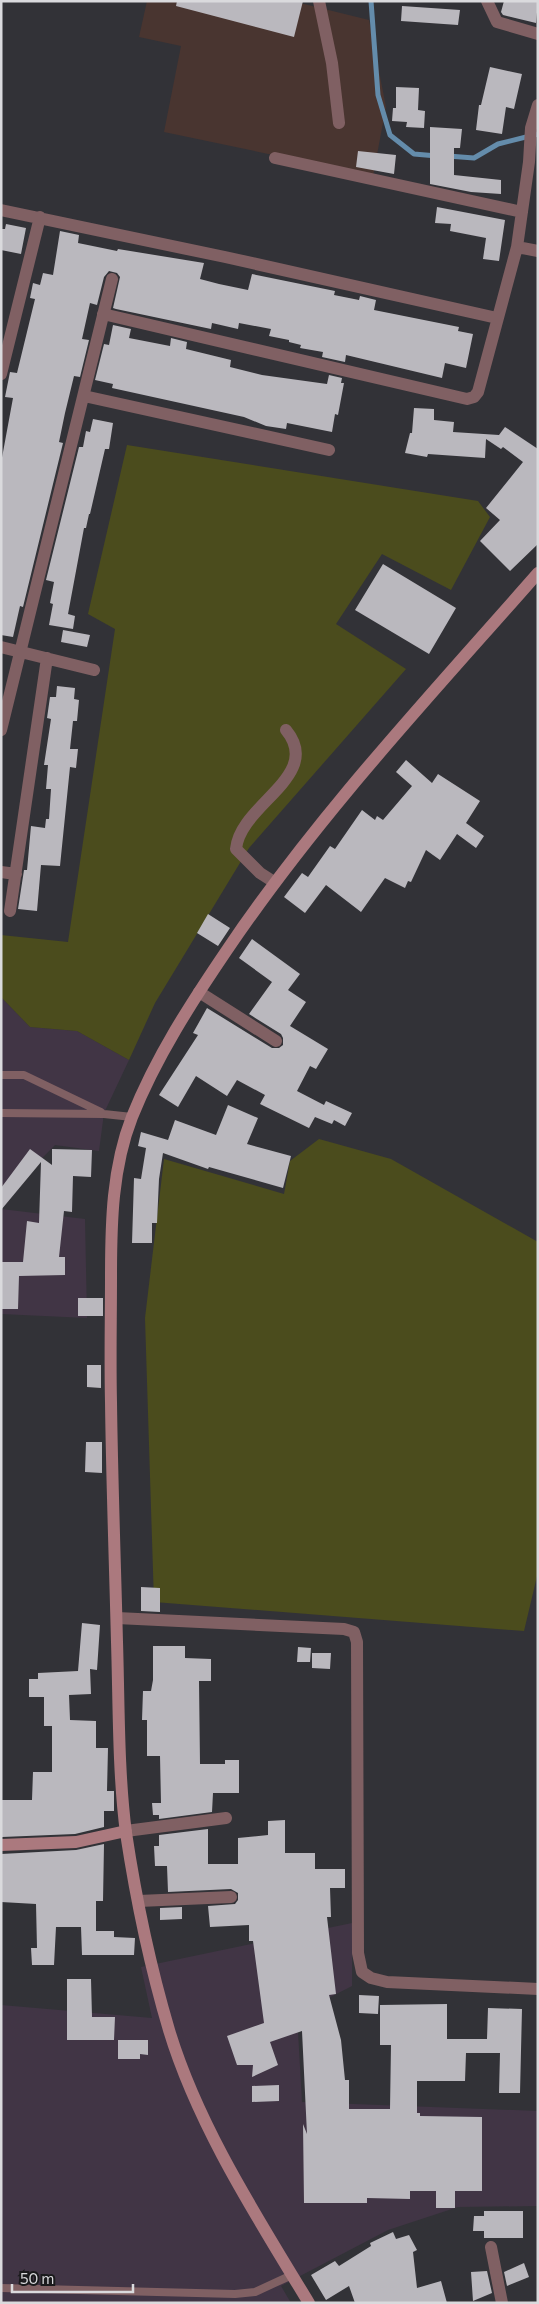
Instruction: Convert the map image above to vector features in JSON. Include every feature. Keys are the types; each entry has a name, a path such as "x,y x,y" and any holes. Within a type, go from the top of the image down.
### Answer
{"street":[{"path":"319,1 332,63 339,122"},
{"path":"486,1 493,16 503,25 538,34"},
{"path":"493,16 496,1"},
{"path":"103,314 467,399 474,397 478,392 517,246 533,162 530,142 531,128 538,105"},
{"path":"275,158 522,212"},
{"path":"1,210 497,318"},
{"path":"1,374 40,217"},
{"path":"517,246 538,251"},
{"path":"1,730 112,279"},
{"path":"84,396 330,450"},
{"path":"309,2303 218,2147 187,2080 170,2033 138,1901 126,1831 117,1618 111,1437 111,1233 114,1182 132,1117 172,1037 199,992 274,882 364,770 538,573"},
{"path":"1,646 94,670"},
{"path":"10,911 47,658"},
{"path":"274,882 260,873 236,849 241,830 286,779 296,764 297,750 295,741 286,730"},
{"path":"1,872 16,874"},
{"path":"199,992 276,1041"},
{"path":"117,1618 344,1629 354,1632 358,1642 358,1953 362,1972 371,1978 387,1982 538,1989"},
{"path":"1,1845 76,1842 126,1831 226,1818"},
{"path":"138,1901 232,1897"},
{"path":"491,2247 502,2303"}],"lane":[{"path":"1,1075 24,1075 104,1114"},
{"path":"1,1113 104,1114 132,1117"},
{"path":"1,2288 235,2294 256,2292 292,2275"}],"shaded area":[{"path":"147,1 292,1 369,20 386,107 373,176 164,132 181,46 139,37"},
{"path":"127,445 478,501 490,517 451,590 382,554 336,624 406,669 249,848 155,1003 129,1060 77,1031 30,1027 1,997 1,935 68,942 115,629 88,614"},
{"path":"1,997 30,1027 77,1031 129,1060 104,1113 99,1151 55,1145 1,1200"},
{"path":"319,1139 391,1159 538,1242 538,1572 524,1631 154,1602 145,1318 164,1159 284,1194 290,1161"},
{"path":"1,1209 85,1219 87,1318 1,1314"},
{"path":"352,1923 352,1986 297,2014 302,2102 538,2111 538,2206 458,2207 388,2230 281,2286 291,2303 1,2303 1,2005 152,2018 141,1967"}],"building":[{"path":"177,1 303,1 294,37 176,6"},
{"path":"504,1 538,1 536,23 503,15 501,12"},
{"path":"402,6 460,10 458,25 401,21"},
{"path":"490,67 522,74 514,109 506,107 502,134 476,130 479,105 481,105"},
{"path":"396,87 419,88 418,110 425,111 424,128 406,127 407,122 392,121 393,108 396,108"},
{"path":"430,127 462,129 460,148 454,148 454,175 501,180 501,194 471,192 430,184"},
{"path":"358,151 396,155 394,174 356,167"},
{"path":"437,207 505,220 499,261 483,259 486,238 450,231 451,224 435,223"},
{"path":"6,224 26,228 21,254 1,250 1,229 5,229"},
{"path":"60,231 79,235 78,243 117,251 118,249 204,263 200,279 219,284 248,290 252,274 335,291 334,295 359,300 360,296 376,300 374,310 459,327 458,331 473,334 466,368 445,363 442,378 346,355 345,362 322,357 323,352 300,348 301,345 289,342 289,340 269,336 271,329 239,323 238,329 212,323 211,329 116,309 113,308 120,277 117,273 109,271 104,277 97,305 90,303 82,339 89,340 80,377 74,376 59,442 63,443 23,607 20,606 13,637 1,635 1,463 13,398 5,397 10,372 17,373 35,299 30,298 33,283 40,285 43,273 53,275"},
{"path":"113,325 131,329 129,338 170,346 171,338 187,342 186,349 231,360 230,367 262,375 327,384 329,375 342,378 341,383 344,383 338,415 335,414 332,432 287,423 286,429 266,426 244,417 112,388 113,384 95,380 104,344 109,345"},
{"path":"414,408 434,409 434,420 454,422 453,432 499,435 505,427 538,449 538,544 510,571 480,541 500,520 486,508 523,462 503,447 501,449 486,439 485,458 428,454 427,457 405,453 410,433 412,433"},
{"path":"93,419 113,423 109,449 105,449 90,514 86,528 84,528 68,614 75,616 73,629 49,625 53,604 50,603 54,582 46,580 79,447 83,447 86,431 90,432"},
{"path":"383,564 456,608 429,654 355,610"},
{"path":"63,630 90,635 87,647 61,642"},
{"path":"57,686 75,688 74,699 79,700 77,721 73,721 70,749 78,749 76,768 70,767 60,866 41,865 37,911 18,909 24,870 27,870 31,826 45,828 46,819 49,819 51,789 46,789 48,765 44,765 51,719 47,718 50,697 56,697"},
{"path":"406,760 432,783 438,774 480,801 466,823 484,836 476,848 457,834 440,860 426,850 411,882 408,881 405,888 385,878 361,912 326,885 305,913 284,897 302,873 308,877 330,846 335,849 362,810 375,820 377,816 383,820 412,786 396,772"},
{"path":"208,914 230,928 218,946 197,933"},
{"path":"252,939 300,974 288,990 306,1002 290,1026 328,1049 316,1069 310,1066 297,1091 324,1105 326,1101 352,1113 345,1126 334,1120 332,1124 315,1117 309,1128 260,1104 265,1095 237,1080 227,1096 196,1076 178,1107 159,1095 198,1035 193,1033 207,1008 272,1048 279,1048 283,1045 281,1034 249,1014 272,982 239,958"},
{"path":"228,1105 258,1118 247,1144 291,1156 283,1188 209,1167 208,1169 163,1153 159,1179 157,1223 152,1223 152,1243 132,1243 134,1178 141,1179 146,1148 138,1146 141,1132 168,1140 175,1120 216,1135"},
{"path":"30,1149 52,1165 52,1149 92,1150 91,1177 73,1176 72,1212 64,1211 59,1257 65,1257 65,1275 19,1276 18,1309 1,1309 1,1262 23,1262 27,1221 39,1223 41,1162 1,1210 1,1188"},
{"path":"78,1298 103,1298 103,1316 78,1316"},
{"path":"87,1365 101,1365 101,1388 87,1387"},
{"path":"86,1442 102,1442 102,1473 85,1472"},
{"path":"141,1587 160,1588 160,1612 141,1611"},
{"path":"82,1623 100,1625 97,1670 90,1669 91,1694 69,1695 70,1720 96,1721 96,1748 108,1748 107,1791 114,1791 114,1811 104,1811 104,1827 75,1834 2,1837 1,1800 32,1800 33,1772 52,1772 52,1726 44,1726 44,1697 29,1697 29,1679 38,1679 38,1673 78,1671"},
{"path":"153,1646 185,1646 185,1658 211,1659 211,1681 199,1681 200,1764 225,1764 225,1760 239,1760 239,1793 213,1793 212,1812 159,1819 159,1815 153,1815 152,1803 161,1803 160,1756 147,1756 147,1720 142,1720 143,1691 151,1691 153,1680"},
{"path":"298,1647 311,1648 310,1662 297,1662"},
{"path":"312,1653 331,1653 330,1669 312,1668"},
{"path":"285,1820 285,1853 315,1853 315,1869 345,1869 345,1888 330,1888 331,1917 327,1917 336,1994 329,1995 341,2040 345,2080 349,2080 349,2109 390,2109 391,2045 380,2045 380,2005 447,2004 447,2039 487,2039 488,2008 522,2009 520,2093 499,2093 500,2053 466,2053 465,2081 417,2081 417,2113 420,2113 420,2116 482,2117 482,2191 455,2191 455,2208 436,2208 436,2191 410,2191 410,2199 367,2198 367,2203 304,2203 303,2124 307,2134 302,2031 270,2042 278,2065 252,2077 253,2065 237,2065 227,2036 264,2023 253,1941 249,1941 249,1925 210,1927 208,1906 235,1904 238,1900 238,1893 231,1889 168,1892 167,1866 155,1866 154,1846 159,1846 159,1835 208,1829 208,1864 238,1864 238,1838 268,1835 268,1821"},
{"path":"104,1844 103,1901 96,1901 96,1931 114,1931 114,1937 135,1938 134,1955 82,1955 81,1927 56,1927 54,1965 32,1965 31,1948 37,1948 36,1904 1,1902 1,1854 76,1850"},
{"path":"182,1907 182,1919 160,1920 160,1908"},
{"path":"67,1979 91,1979 92,2017 115,2017 114,2040 67,2040"},
{"path":"359,1995 379,1996 378,2014 359,2013"},
{"path":"118,2040 148,2040 148,2055 140,2054 140,2059 118,2059"},
{"path":"279,2085 279,2101 252,2102 252,2086"},
{"path":"484,2211 523,2211 523,2238 484,2238 484,2231 473,2231 474,2216 484,2216"},
{"path":"393,2232 396,2239 409,2235 417,2250 413,2252 417,2288 441,2281 447,2303 355,2303 349,2286 326,2300 311,2275 335,2261 339,2266 371,2246 370,2243"},
{"path":"524,2263 529,2277 507,2286 504,2272"},
{"path":"487,2271 492,2293 473,2301 471,2272"}],"waterway":[{"path":"371,1 378,95 390,135 414,154 437,156"},
{"path":"448,156 474,158 498,144 538,134"}]}
